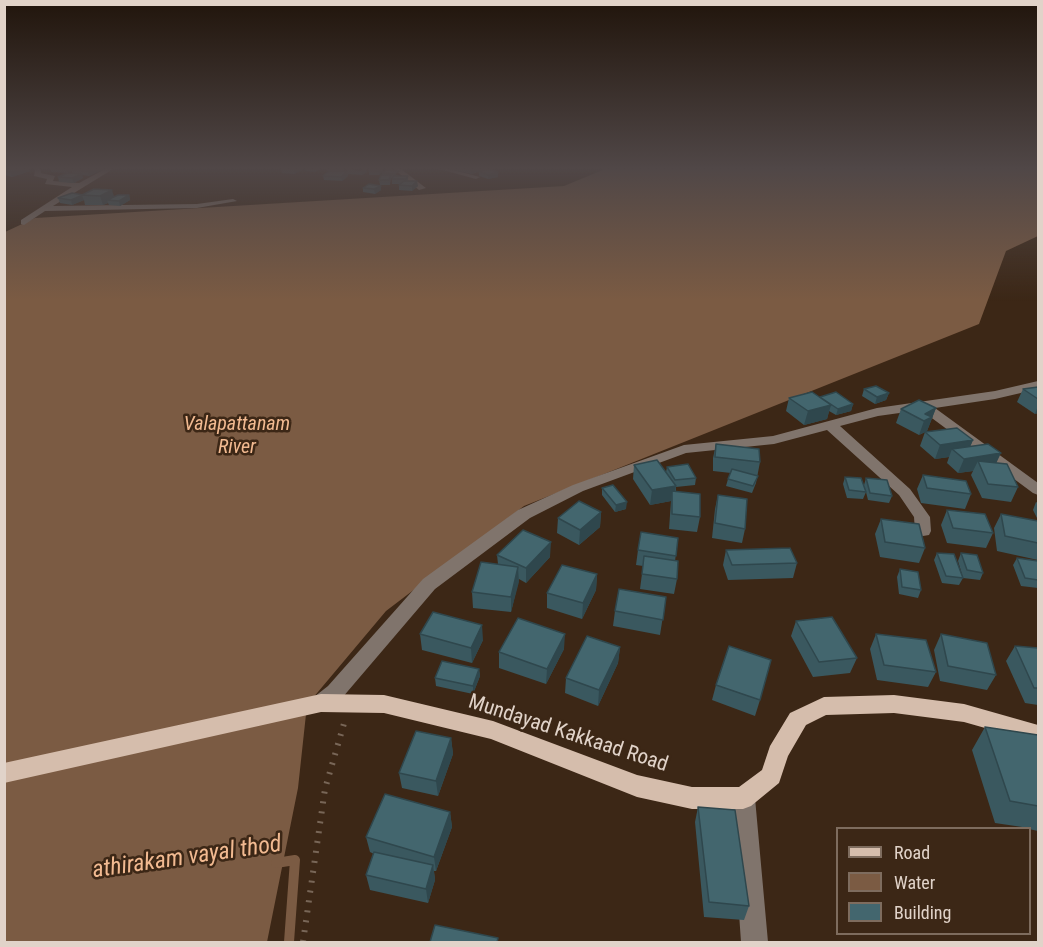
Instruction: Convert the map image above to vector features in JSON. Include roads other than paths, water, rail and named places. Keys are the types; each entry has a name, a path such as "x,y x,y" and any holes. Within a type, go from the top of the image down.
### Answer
{"main road":[{"name":"Mundayad Kakkaad Road","path":"4,773 321,703 384,704 493,730 637,786 692,798 743,798"},
{"path":"743,798 771,776 778,753 798,719 824,706 894,704 963,713 1027,738"}],"street":[{"path":"24,222 37,213"},
{"path":"321,703 335,692 429,584 524,514 578,488 684,449 774,440 877,412 995,395 1038,385"},
{"path":"923,405 1038,490"},
{"path":"831,426 905,492 922,517 922,531"},
{"path":"743,798 755,942"}],"water":[{"name":"Valapattanam River","path":"114,213 1038,213 1038,236 1006,251 979,324 524,506 386,611 307,705 298,788 267,942 5,942 5,232 35,218"}],"waterway":[{"name":"athirakam vayal thod","path":"276,863 295,860 289,942"}]}
